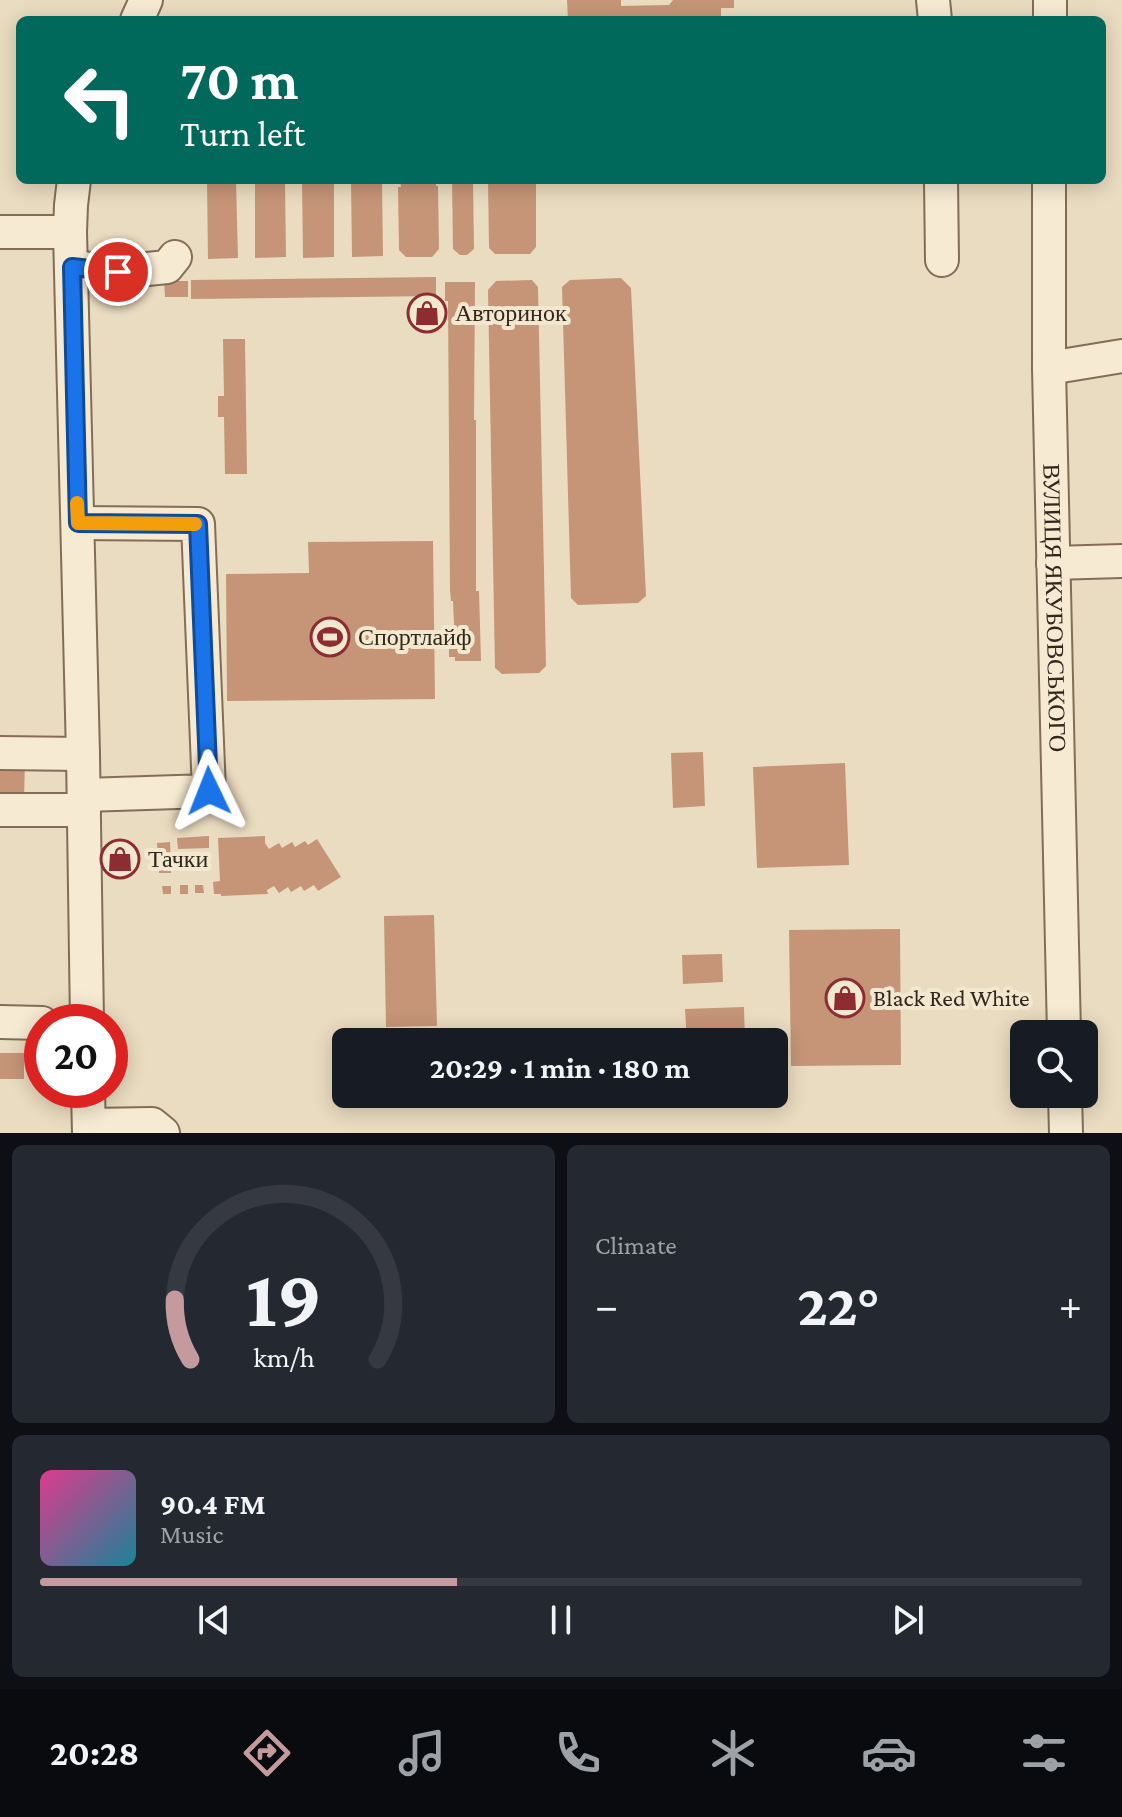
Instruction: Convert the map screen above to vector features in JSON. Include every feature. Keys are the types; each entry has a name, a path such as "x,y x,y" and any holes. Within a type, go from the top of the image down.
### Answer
{"street":[{"path":"74,184 70,232 87,1004"},
{"path":"941,184 942,260"},
{"name":"ВУЛИЦЯ ЯКУБОВСЬКОГО","path":"1049,184 1049,368 1064,1020"},
{"path":"0,232 70,232"},
{"path":"72,267 118,272 167,267 175,257"},
{"path":"1049,368 1122,356"},
{"path":"0,810 209,791 198,524 78,523"},
{"path":"1053,563 1122,561"},
{"path":"0,753 83,754"},
{"path":"0,1022 24,1023"},
{"path":"88,1108 89,1129 152,1124 163,1133"},
{"path":"1065,1108 1066,1133"}],"building":[{"path":"567,0 621,0 621,6 669,5 673,0 734,0 734,8 721,8 721,16 568,16"},
{"path":"207,184 236,184 238,258 208,259"},
{"path":"255,184 285,184 286,257 255,258"},
{"path":"302,184 334,184 334,257 303,258"},
{"path":"351,184 382,184 383,256 352,257"},
{"path":"401,184 438,186 439,249 432,257 406,257 399,250 398,187"},
{"path":"452,184 473,184 474,249 467,255 460,255 453,249"},
{"path":"488,184 536,184 536,247 530,254 495,254 489,248"},
{"path":"436,277 436,296 191,299 191,280"},
{"path":"621,278 631,288 646,596 638,603 578,605 571,598 562,287 570,280"},
{"path":"532,280 538,287 546,666 539,673 502,674 495,668 488,290 496,281"},
{"path":"164,281 188,281 188,297 165,297"},
{"path":"445,282 475,282 476,591 479,591 481,661 455,661 455,657 449,657 449,645 455,645 450,591 448,301 445,301"},
{"path":"223,339 245,339 247,474 225,474 224,417 218,417 218,396 224,396"},
{"name":"Спортлайф","path":"433,541 435,699 227,701 226,574 309,573 308,542"},
{"path":"703,752 705,806 673,808 671,753"},
{"path":"0,761 25,761 24,800 0,799"},
{"path":"845,763 849,865 757,868 753,767"},
{"path":"209,836 209,848 178,849 177,838"},
{"path":"265,836 269,849 279,843 282,848 292,842 295,847 305,841 308,845 317,839 341,877 318,891 314,885 304,891 301,886 291,892 288,887 279,893 274,886 267,890 268,894 214,894 213,882 220,881 218,838"},
{"path":"170,842 171,873 159,873 157,843"},
{"path":"180,858 188,858 189,866 180,867"},
{"path":"195,858 203,858 204,866 196,866"},
{"path":"180,885 188,885 188,894 180,894"},
{"path":"195,885 203,885 204,893 195,893"},
{"path":"162,886 171,886 171,894 163,894"},
{"path":"434,915 437,1026 386,1027 384,916"},
{"name":"Black Red White","path":"900,929 901,1065 791,1066 789,930"},
{"path":"722,954 723,982 683,984 682,955"},
{"path":"744,1007 745,1028 686,1028 685,1009"},
{"path":"0,1053 24,1053 24,1079 0,1079"}],"slow traffic":[{"path":"77,503 78,523 195,524"}],"place":[{"name":"Авторинок","path":"427,313"},
{"name":"Спортлайф","path":"330,637"},
{"name":"Тачки","path":"120,859"},
{"name":"Black Red White","path":"845,998"}],"route":[{"path":"118,272 72,267 78,523 198,524 209,791"}]}
